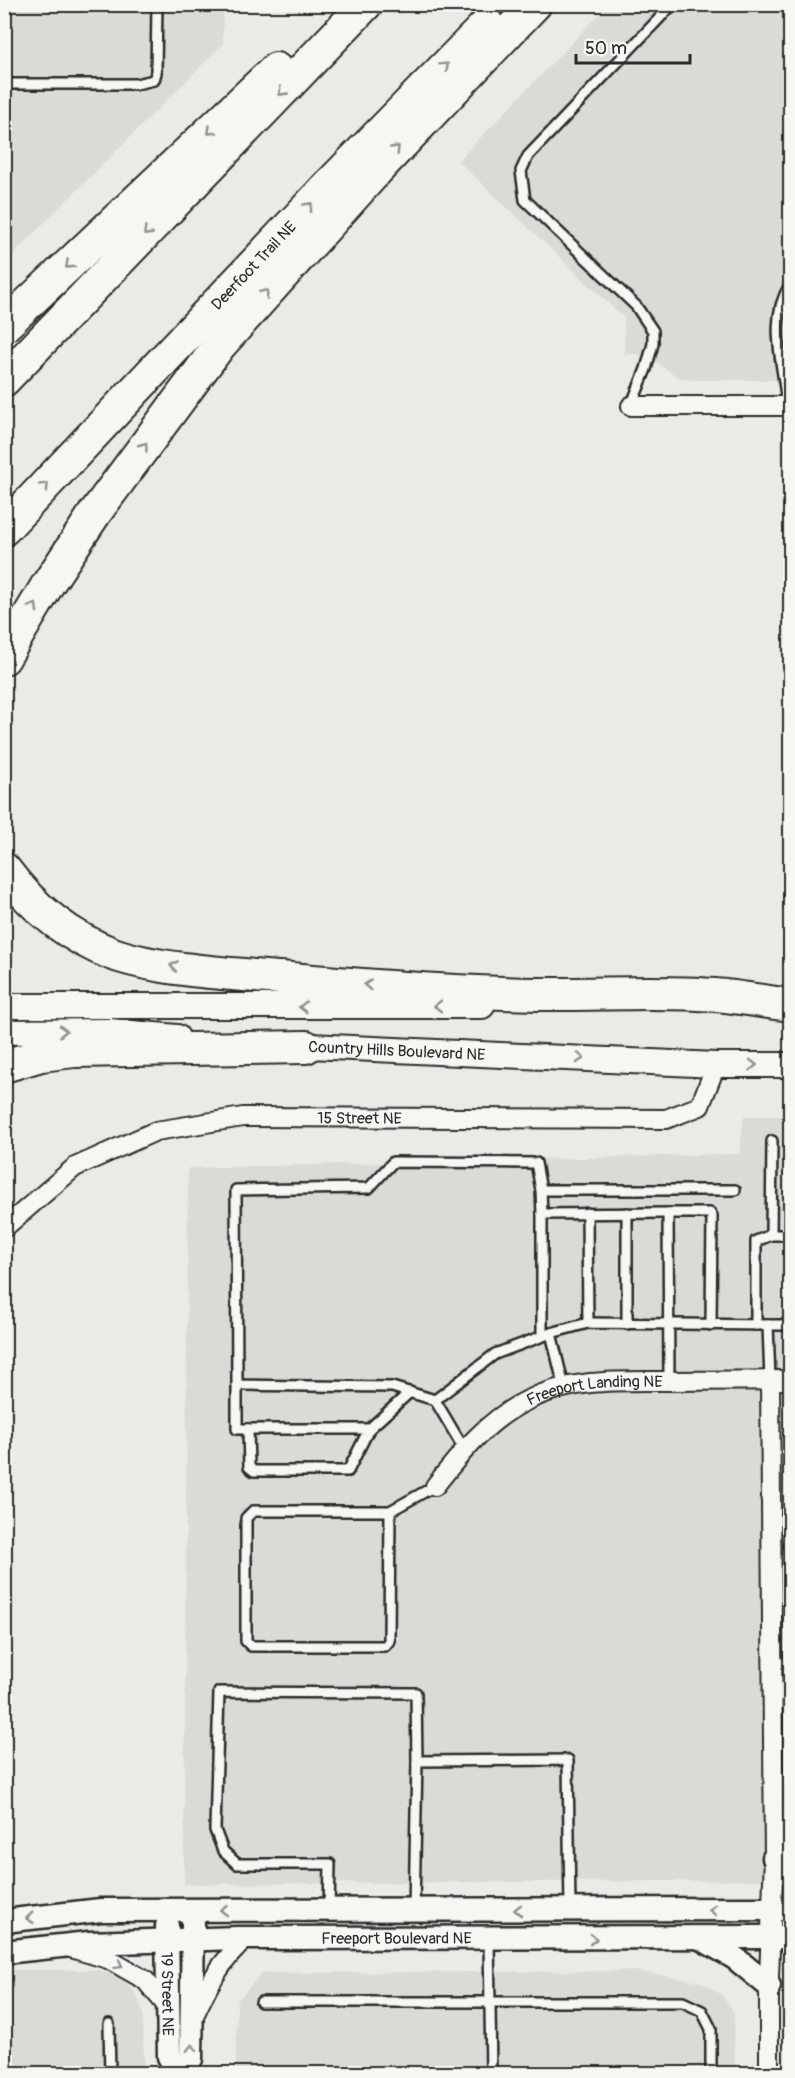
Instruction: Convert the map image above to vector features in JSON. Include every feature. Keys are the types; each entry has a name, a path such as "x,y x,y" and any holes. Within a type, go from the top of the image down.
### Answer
{"highway":[{"path":"4,326 345,4"},
{"path":"4,380 366,4"},
{"name":"Deerfoot Trail NE","path":"4,529 326,188 506,4"},
{"path":"4,658 94,513 219,346 378,169 535,4"},
{"path":"4,869 23,895 60,926 115,954 142,961 252,976 394,987 537,994 714,995 787,1004"},
{"path":"4,1066 41,1055 74,1051 306,1047"}],"main road":[{"path":"4,1006 787,1004"},
{"name":"Country Hills Boulevard NE","path":"4,1032 109,1031 306,1047 716,1065 790,1065"}],"street":[{"path":"631,406 789,406"},
{"name":"15 Street NE","path":"4,1228 75,1167 156,1131 243,1117 666,1119 700,1106 716,1065"},
{"path":"769,2073 769,1986 781,1937 781,1909 774,1858 781,1663 770,1380"},
{"name":"Freeport Landing NE","path":"435,1486 465,1449 495,1420 528,1400 564,1387 611,1381 790,1380"},
{"path":"774,1858 790,1875"},
{"name":"Freeport Boulevard NE","path":"4,1921 101,1910 781,1909"},
{"name":"19 Street NE","path":"167,1910 169,2057 182,2073 191,2059 193,1910"},
{"name":"Freeport Boulevard NE","path":"4,1952 64,1945 194,1939 781,1937"},
{"path":"192,2020 215,1975 230,1952 247,1938"},
{"path":"700,1939 735,1958 769,1986"},
{"path":"64,1945 108,1959 145,1980 167,2006"}],"lane":[{"path":"4,84 136,84 154,80 157,4"},
{"path":"631,406 646,369 653,344 653,331 636,306 525,200 521,171 528,156 673,4"},
{"path":"789,406 777,318 783,296 790,285"},
{"path":"771,1235 772,1141"},
{"path":"369,1429 237,1429 236,1190 369,1188 393,1162 536,1163 542,1190 546,1334 564,1387"},
{"path":"542,1190 735,1190"},
{"path":"587,1213 588,1323"},
{"path":"627,1213 627,1324"},
{"path":"668,1213 669,1381"},
{"path":"542,1214 710,1213 712,1216 711,1325"},
{"path":"756,1325 756,1241 771,1235 790,1235"},
{"path":"435,1400 495,1354 546,1334 588,1323 790,1325"},
{"path":"768,1325 770,1380"},
{"path":"237,1385 392,1387 410,1392 435,1400 465,1449"},
{"path":"248,1429 249,1467 254,1471 348,1471 369,1429 410,1392"},
{"path":"390,1511 389,1641 385,1646 251,1646 246,1641 246,1518 253,1511 390,1511 435,1486"},
{"path":"329,1910 330,1864 237,1864 223,1851 215,1830 219,1692 416,1693 414,1910"},
{"path":"417,1761 568,1760 570,1910"},
{"path":"489,1938 491,2073"},
{"path":"261,2002 682,2002 702,2011 711,2029 711,2073"},
{"path":"109,2024 110,2073"}],"shaded area":[{"path":"5,5 223,5 223,44 5,262"},
{"path":"608,5 790,5 790,380 692,380 678,377 656,362 636,354 625,354 624,318 458,161"},
{"path":"744,1116 790,1116 790,1880 184,1884 188,1168 740,1154"},
{"path":"4,1970 97,1970 114,1974 127,1983 137,1996 143,2013 144,2073 5,2073"},
{"path":"636,1971 701,1982 721,1994 734,2012 735,2073 236,2074 237,2001 262,1973"}]}
